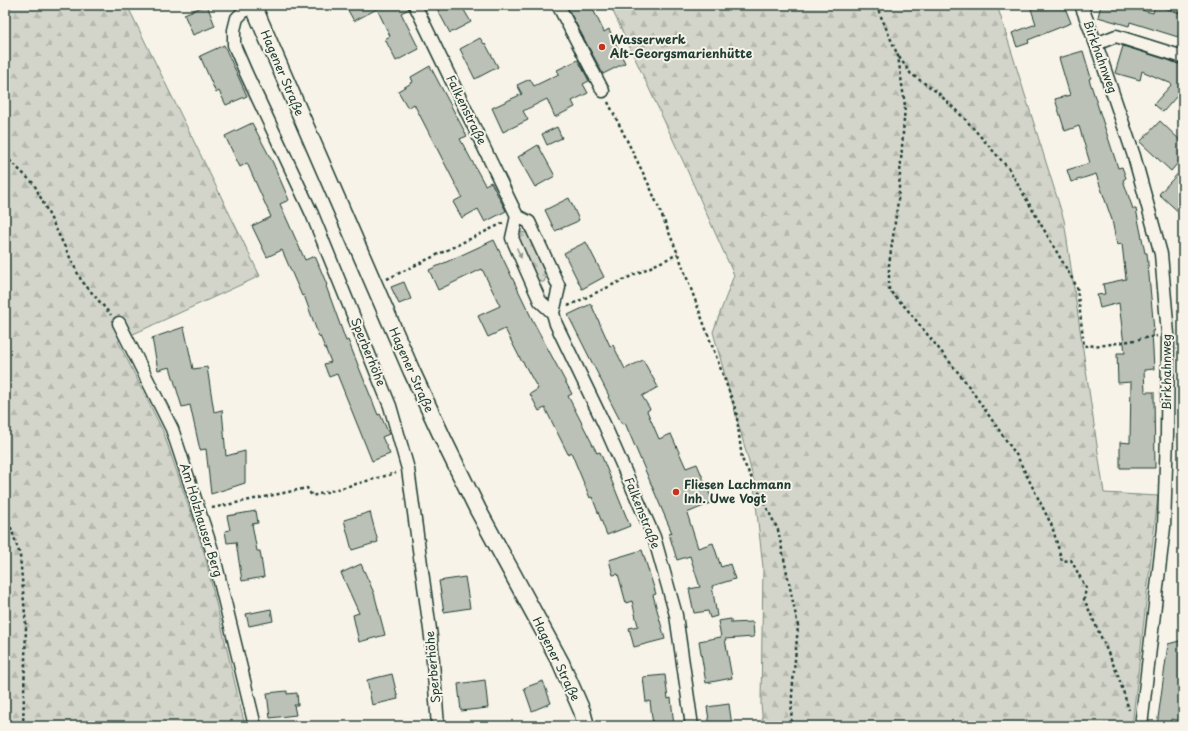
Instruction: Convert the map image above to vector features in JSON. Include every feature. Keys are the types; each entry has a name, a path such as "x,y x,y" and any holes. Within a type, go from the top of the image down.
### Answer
{"main road":[{"name":"Hagener Straße","path":"253,6 374,285 445,443 478,510 561,663 582,712 586,726"}],"street":[{"name":"Falkenstraße","path":"415,5 517,216 529,222 559,287 553,313 556,324 605,426 654,537 676,614 692,726"},
{"path":"558,5 603,91"},
{"name":"Birkhahnweg","path":"1080,5 1096,44 1134,156 1161,254 1168,334 1168,434 1164,527 1141,726"},
{"name":"Sperberhöhe","path":"253,6 236,18 234,45 312,214 390,406 408,469 431,637 438,726"},
{"path":"1096,44 1116,36 1183,56"},
{"name":"Falkenstraße","path":"517,216 512,238 540,301 553,313"},
{"name":"Am Holzhauser Berg","path":"119,323 172,429 213,552 255,726"}],"path":[{"path":"876,5 898,56 911,74 937,92 966,120 1008,169 1078,287 1084,346 1106,345 1168,334"},
{"path":"898,56 905,106 898,201 889,265 889,290 906,308 965,381 1017,456 1052,526 1062,561 1071,560 1086,588 1084,599 1118,675 1130,713 1141,726"},
{"path":"603,91 650,187 678,254 736,410 742,459 778,530 798,626 792,694 791,726"},
{"path":"5,156 34,184 82,280 119,323"},
{"path":"374,285 517,216"},
{"path":"553,313 678,254"},
{"path":"199,510 307,488 312,496 408,469"},
{"path":"5,510 20,555 26,627 23,726"}],"green space":[{"path":"5,5 127,5 260,276 118,341 163,431 204,552 245,726 5,726"},
{"path":"610,5 997,5 1064,220 1104,493 1158,496 1132,726 763,726 761,704 763,567 753,477 713,332 734,275 683,161"},
{"path":"521,232 533,234 549,270 544,282 533,282 515,241"}],"building":[{"path":"207,5 215,26 193,35 184,14"},
{"path":"345,5 408,5 409,9 401,13 419,49 396,61 385,39 390,36 377,9 354,21"},
{"path":"435,5 461,5 471,22 450,33"},
{"name":"Wasserwerk Alt-Georgsmarienhütte","path":"566,5 591,5 604,32 609,29 625,63 603,74"},
{"path":"1041,5 1064,5 1071,23 1028,40 1029,43 1017,47 1012,33 1036,24 1031,9"},
{"path":"1101,5 1122,5 1153,13 1155,5 1183,14 1183,20 1178,37 1130,22 1129,26 1098,17"},
{"path":"480,38 484,44 485,43 498,67 475,79 460,49"},
{"path":"224,45 247,96 226,105 219,91 216,93 200,56"},
{"path":"1123,46 1183,66 1183,104 1176,97 1163,112 1154,104 1172,84 1142,71 1140,80 1115,73"},
{"path":"1083,51 1091,78 1089,79 1118,168 1122,167 1126,178 1123,180 1133,209 1136,209 1145,253 1147,253 1154,331 1152,331 1154,369 1144,370 1145,392 1154,392 1155,468 1120,468 1120,442 1130,443 1131,382 1118,383 1117,353 1125,353 1119,303 1100,308 1097,295 1105,294 1103,284 1126,279 1122,244 1117,245 1112,220 1096,174 1071,182 1067,170 1090,163 1079,126 1065,131 1055,99 1070,95 1059,58"},
{"path":"578,60 589,81 583,84 588,93 572,101 575,107 555,117 547,99 523,111 528,120 503,132 492,108 522,94 517,85 530,79 534,86 559,74 557,70"},
{"path":"430,66 467,136 460,139 485,185 491,182 506,211 485,222 478,209 462,218 453,202 462,197 414,104 408,108 398,91 413,82 411,77"},
{"path":"1160,121 1183,143 1183,157 1171,171 1140,142"},
{"path":"252,123 273,163 289,200 280,204 305,260 315,256 327,285 326,286 346,341 348,340 378,415 380,414 389,434 382,437 390,454 372,461 337,374 329,377 324,364 331,362 320,336 319,337 304,295 302,296 282,250 267,257 252,226 271,217 247,163 240,167 225,136"},
{"path":"557,127 562,138 547,145 542,134"},
{"path":"538,145 555,176 535,187 518,157"},
{"path":"1183,168 1183,216 1159,194"},
{"path":"569,198 579,220 555,231 545,210"},
{"path":"494,240 534,323 572,394 568,396 597,453 600,452 630,526 607,535 592,497 590,498 571,452 568,454 545,408 539,411 530,394 538,389 505,329 488,337 478,316 500,306 482,269 438,290 429,270"},
{"path":"586,242 604,277 582,289 564,253"},
{"path":"404,282 411,299 399,304 391,287"},
{"path":"591,304 610,346 613,345 625,369 643,360 658,387 642,396 650,409 647,411 659,439 671,434 686,468 697,464 713,502 687,513 698,548 713,543 721,567 730,564 735,579 712,586 717,616 710,618 708,611 694,613 689,589 700,587 690,556 677,560 669,534 672,533 625,423 622,424 568,315"},
{"path":"184,327 193,369 207,367 214,412 222,410 226,456 245,451 245,483 211,494 206,449 200,450 190,405 182,407 170,367 158,370 152,338"},
{"path":"256,511 258,523 252,524 257,551 260,551 264,577 242,581 236,542 227,543 225,531 230,530 227,516"},
{"path":"370,512 378,542 352,550 344,520"},
{"path":"642,550 656,594 653,595 665,639 634,647 629,628 638,626 632,601 626,603 618,574 613,575 609,560"},
{"path":"361,564 374,593 385,635 359,642 353,615 359,613 341,573"},
{"path":"465,577 470,608 444,612 439,581"},
{"path":"271,609 273,621 249,626 246,614"},
{"path":"731,619 731,623 753,622 754,637 725,639 732,678 706,683 699,641 721,637 718,621"},
{"path":"1183,640 1183,721 1171,719 1170,726 1157,726 1168,644"},
{"path":"392,674 398,699 372,705 367,680"},
{"path":"665,675 668,699 671,698 674,726 653,726 650,701 646,702 643,677"},
{"path":"485,680 488,708 461,711 458,684"},
{"path":"543,681 551,703 532,711 524,688"},
{"path":"287,691 287,694 297,693 298,705 294,705 296,715 270,718 267,693"},
{"path":"729,704 732,726 710,726 707,707"}],"place":[{"name":"Wasserwerk Alt-Georgsmarienhütte","path":"602,47"},
{"name":"Fliesen Lachmann Inh. Uwe Vogt","path":"676,492"}]}
